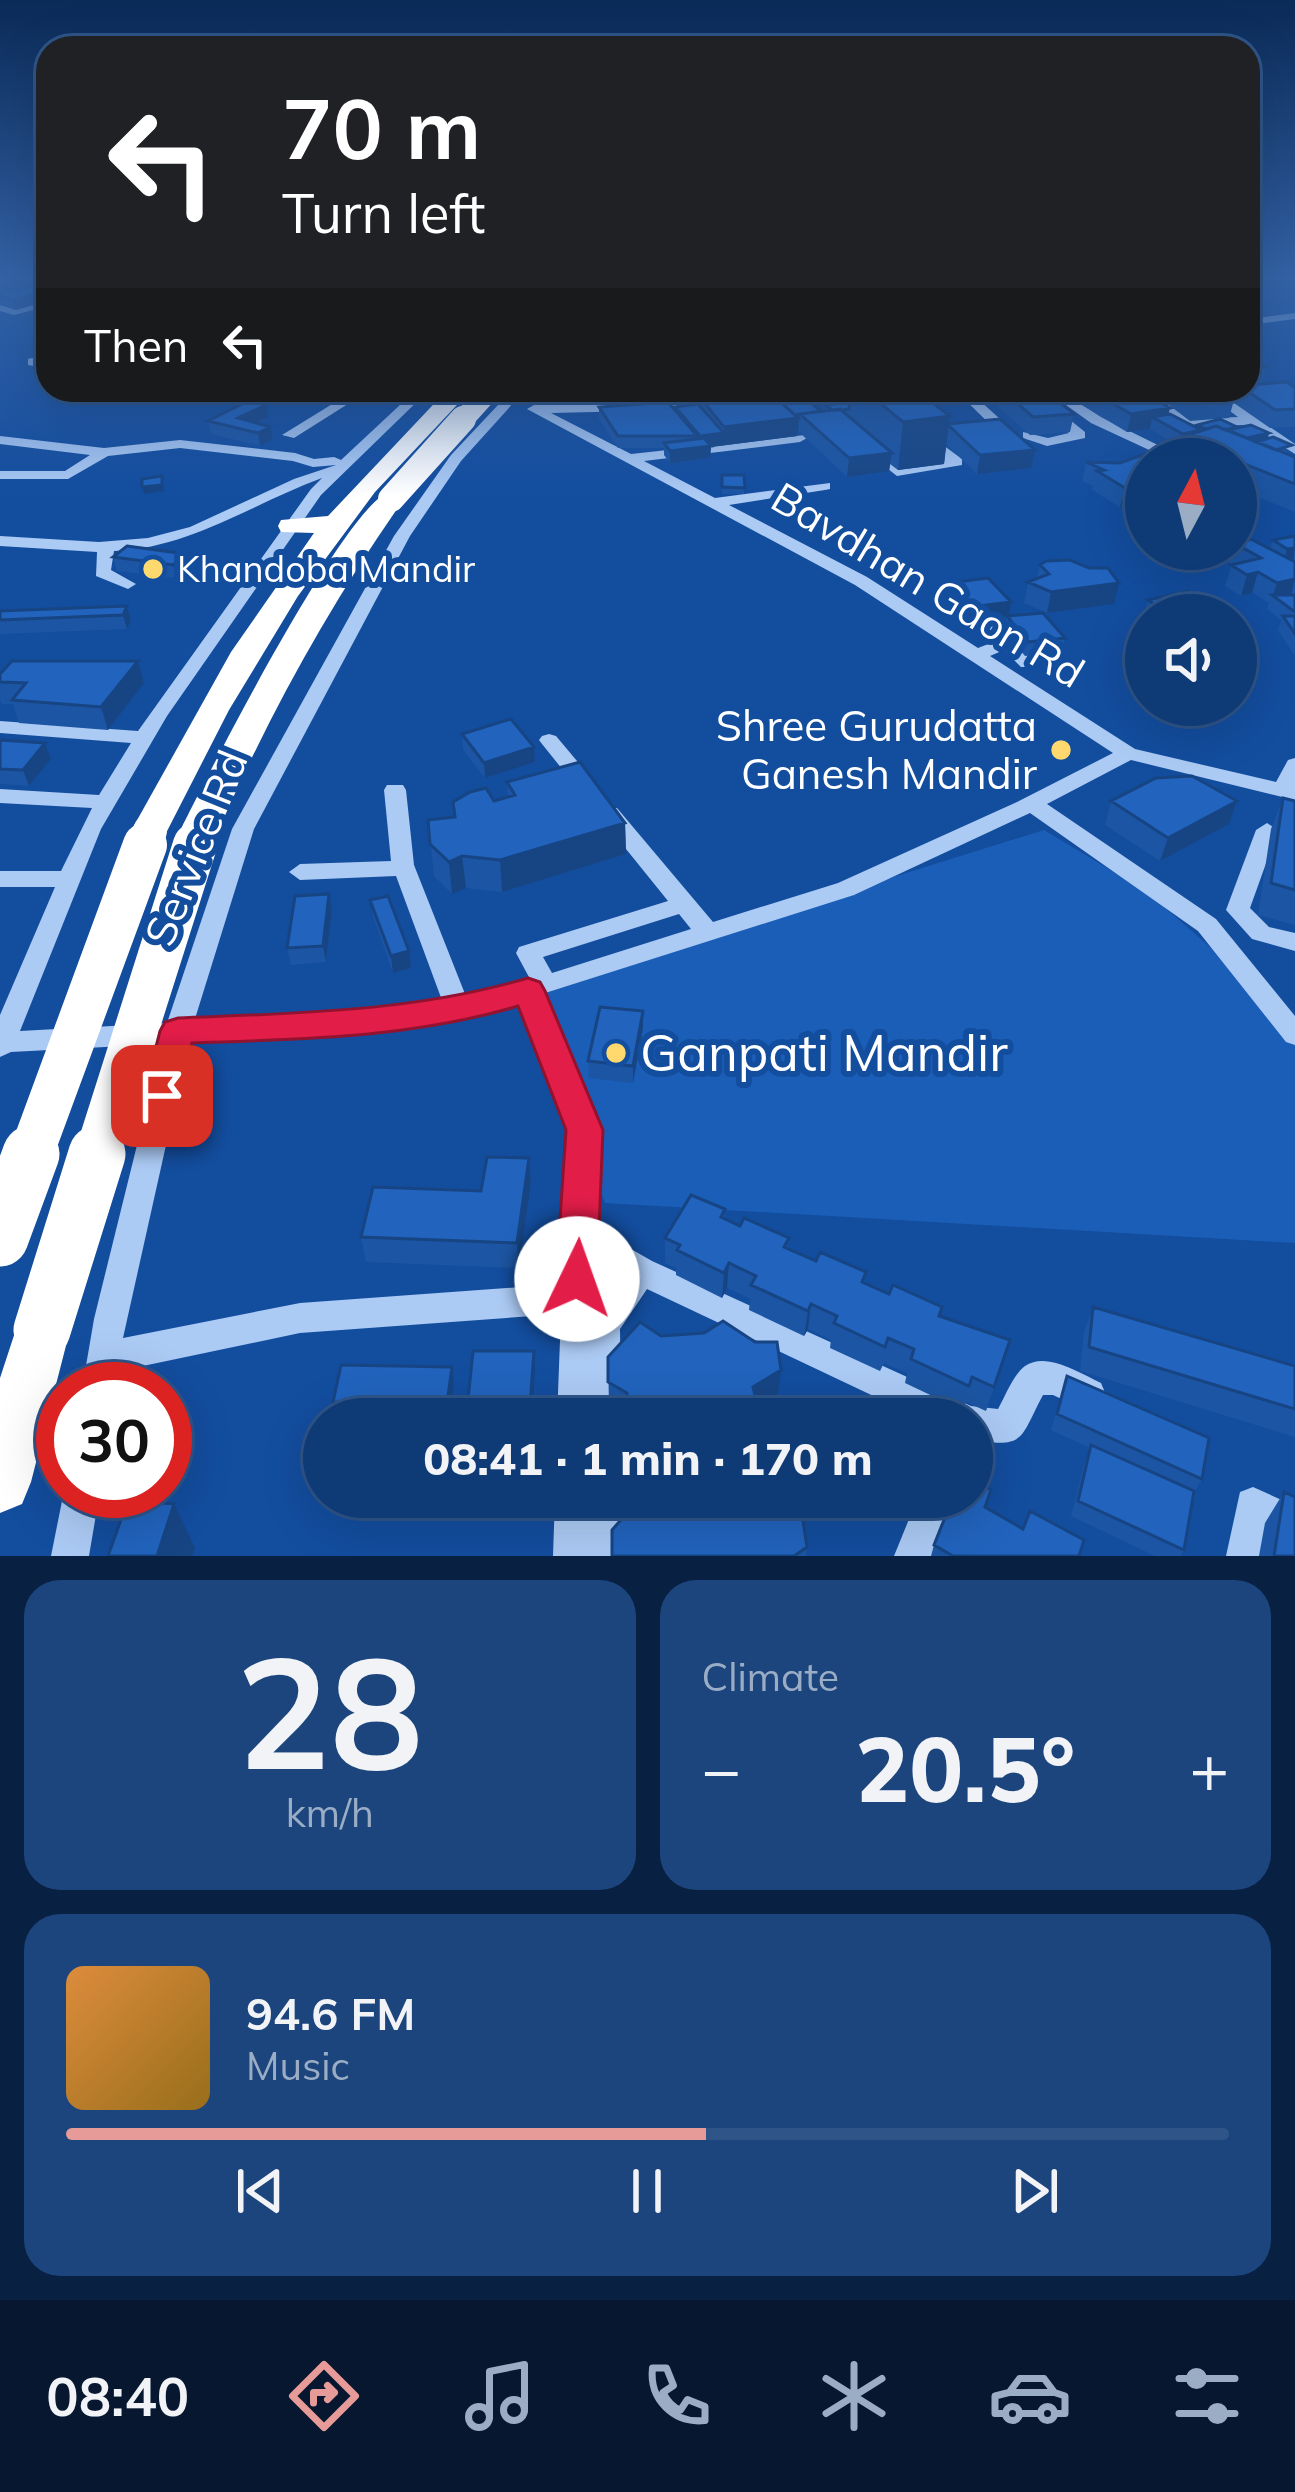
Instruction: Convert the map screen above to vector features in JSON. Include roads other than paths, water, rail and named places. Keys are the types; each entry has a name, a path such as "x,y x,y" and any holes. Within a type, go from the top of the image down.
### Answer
{"highway":[{"path":"0,1481 42,1330 199,831 290,649 375,497 450,402"},
{"path":"0,1238 150,831 249,648 335,524 490,402"},
{"path":"291,526 335,524"}],"street":[{"path":"32,362 36,362"},
{"path":"289,435 344,402"},
{"path":"410,402 341,465 291,526 144,738 105,802 1,1044 370,1023 459,1011 846,889 1032,804 1128,753"},
{"name":"Service Rd","path":"104,1362 178,1031 242,829 402,536 495,402"},
{"name":"Bavdhan Gaon Rd","path":"521,402 861,581 1128,753 1288,792"},
{"path":"534,409 677,402"},
{"path":"974,402 1005,431"},
{"path":"1028,435 1047,442 1080,435 1040,402"},
{"path":"1070,402 1135,438"},
{"path":"1159,402 1185,423 1250,421"},
{"path":"1224,402 1295,450"},
{"path":"861,441 897,472 957,462 919,431"},
{"path":"628,459 800,438"},
{"path":"0,440 104,452 180,444 273,454 312,470"},
{"path":"0,475 68,475 104,452"},
{"path":"0,526 80,539 134,536 312,470 341,465"},
{"path":"0,541 106,549 194,531 312,470"},
{"path":"713,503 825,486"},
{"path":"106,549 101,572 128,584"},
{"path":"1257,549 1295,570"},
{"path":"1028,663 995,628 1032,622"},
{"path":"976,656 1007,644"},
{"path":"0,727 144,738"},
{"path":"549,740 570,780 708,933"},
{"path":"1288,792 1295,764"},
{"path":"395,790 404,868 459,1011"},
{"path":"0,796 105,802"},
{"path":"1032,804 1207,925 1295,1035"},
{"path":"1267,830 1238,910 1261,933 1295,942"},
{"path":"300,872 404,868"},
{"path":"0,879 70,879"},
{"path":"574,1398 584,1130 528,952 684,904"},
{"path":"579,1235 641,1271 914,1398"},
{"path":"604,1398 604,1326 641,1271"},
{"path":"142,1362 300,1318 576,1298"},
{"path":"993,1426 1007,1428 1034,1379 1055,1379 1120,1408"},
{"path":"1245,1556 1253,1505 1295,1525"},
{"path":"70,1556 77,1518"},
{"path":"572,1556 573,1518"},
{"path":"604,1518 604,1556"},
{"path":"914,1556 928,1518"}],"place":[{"name":"Khandoba Mandir","path":"153,569"},
{"name":"Shree Gurudatta Ganesh Mandir","path":"1061,750"},
{"name":"Ganpati Mandir","path":"616,1053"}]}
